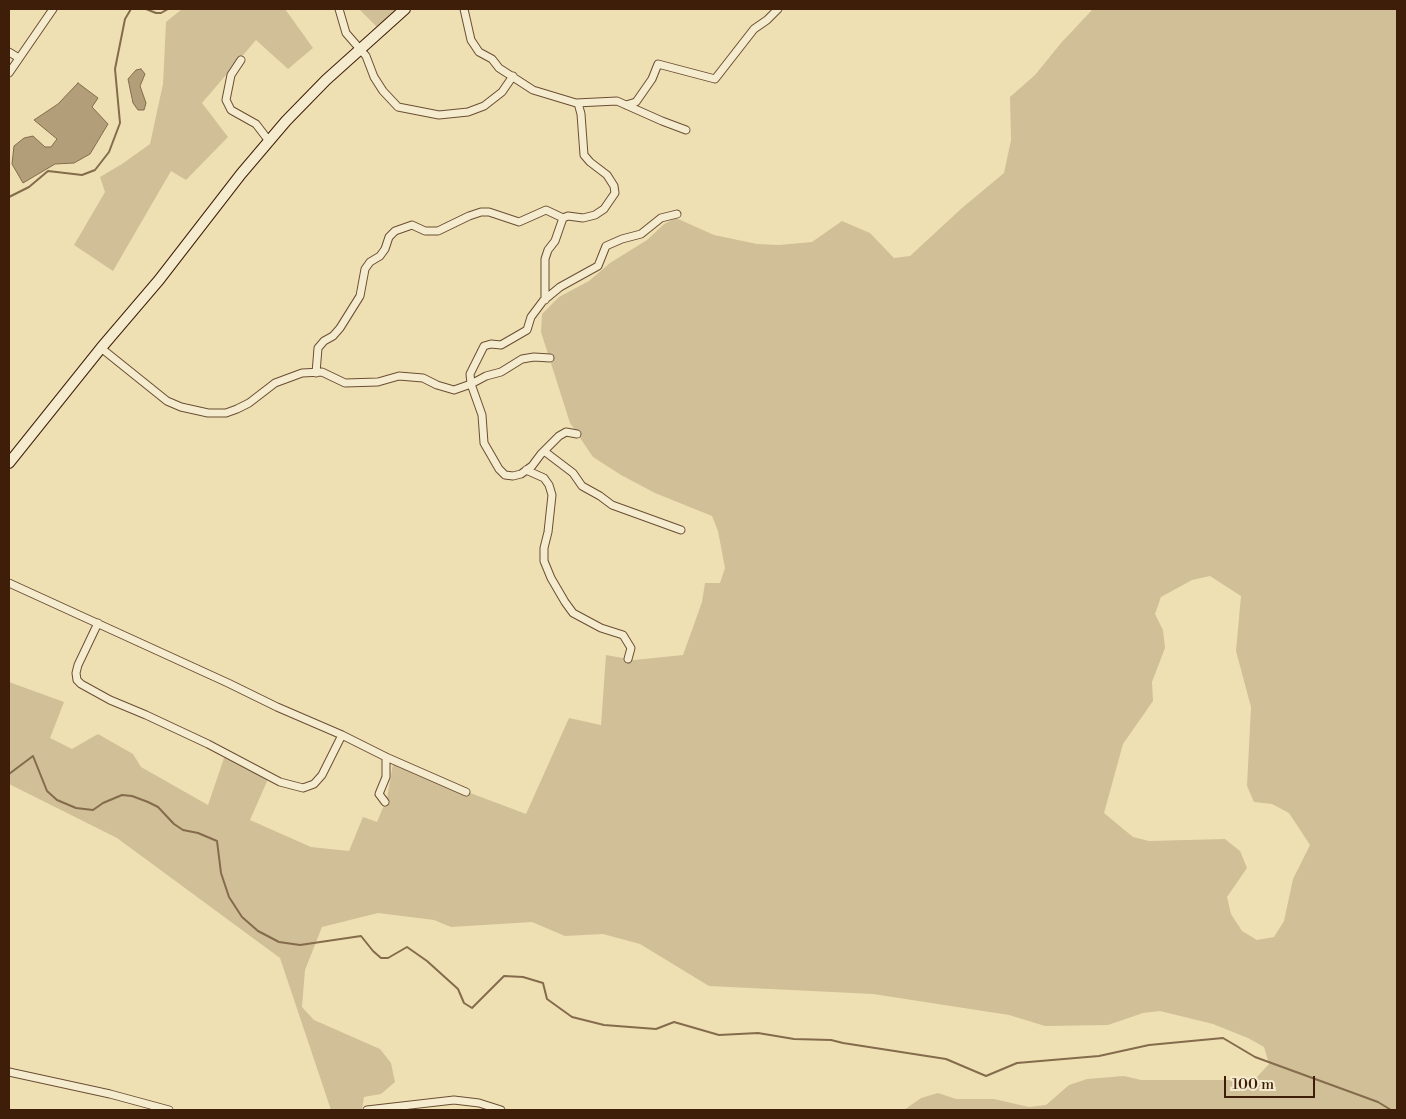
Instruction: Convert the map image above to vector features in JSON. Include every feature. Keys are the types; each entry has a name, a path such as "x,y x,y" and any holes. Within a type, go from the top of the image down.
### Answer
{"main road":[{"path":"9,463 268,141 306,100 405,9"}],"street":[{"path":"9,72 51,9"},
{"path":"339,9 346,33 366,56 374,77 383,91 398,107 439,114 468,112 484,106 502,92 513,76"},
{"path":"464,9 470,40 479,52 492,59 499,68 533,90 578,103 617,101 662,122 686,130"},
{"path":"626,105 636,102 652,79 658,64 715,79 754,29 778,9"},
{"path":"9,52 18,58"},
{"path":"241,60 231,75 226,100 231,110 256,124 268,141"},
{"path":"316,373 318,348 340,328 360,296 365,269 370,262 380,256 394,231 412,225 425,231 438,231 481,212 489,212 519,222 546,210 563,218 568,216 583,218 604,210 615,193 611,180 607,175 584,155 581,114 578,103"},
{"path":"577,434 566,432 558,436 532,466 521,474 505,475 498,468 484,443 482,415 471,384 470,374 484,346 491,344 501,345 527,330 531,317 545,300 560,287 598,266 606,246 641,234 661,218 677,214"},
{"path":"545,300 545,259 548,250 555,241 563,218"},
{"path":"101,348 167,401 181,407 208,413 232,411 249,403 275,383 302,373 322,372 345,383 378,382 399,376 423,378 454,390 486,376 501,372 522,359 534,357 550,358"},
{"path":"544,451 573,473 582,486 612,505 681,530"},
{"path":"526,470 544,478 550,485 552,495 548,532 544,548 544,561 551,578 573,613 601,628 623,635 631,648 628,659"},
{"path":"9,582 277,707 466,792"},
{"path":"98,623 78,665 76,673 81,684 110,700 208,744 280,782 303,788 314,784 322,775 342,735"},
{"path":"385,802 379,794 386,777 386,757"},
{"path":"9,1072 110,1094 169,1110"},
{"path":"367,1110 454,1100 479,1103 500,1110"}],"shaded area":[{"path":"182,9 285,9 313,48 288,69 256,40 202,103 228,137 186,180 171,171 113,271 74,245 105,192 100,177 150,144 163,84 166,22"},
{"path":"359,9 411,9 385,35"},
{"path":"1093,9 1397,9 1397,1110 904,1110 921,1098 938,1093 956,1099 994,1099 1029,1107 1046,1105 1069,1085 1087,1079 1124,1076 1141,1080 1237,1080 1256,1078 1269,1064 1264,1047 1248,1038 1213,1024 1160,1011 1143,1013 1108,1025 1045,1026 1009,1015 873,994 709,986 640,944 603,934 565,936 532,922 451,927 434,920 378,913 322,927 305,970 302,1007 314,1020 380,1049 391,1063 395,1082 381,1094 364,1097 362,1110 331,1110 280,958 117,838 9,784 9,682 64,702 50,738 72,749 98,734 133,754 141,767 208,805 225,755 268,779 250,820 311,847 349,851 363,817 377,822 387,798 393,764 526,814 569,718 601,725 606,655 634,660 683,655 702,602 705,583 720,583 725,568 718,531 712,516 655,493 621,475 593,457 570,423 541,332 542,314 559,297 589,281 610,263 647,240 664,224 676,218 714,235 757,244 779,245 812,242 842,221 870,233 894,258 910,256 962,208 1004,173 1011,140 1010,97 1035,75 1061,43","holes":["1210,576 1241,596 1236,651 1251,707 1247,786 1254,802 1272,804 1289,813 1310,845 1293,879 1284,921 1274,937 1257,940 1242,931 1231,914 1227,897 1247,868 1240,851 1225,839 1149,841 1133,837 1104,813 1123,744 1153,701 1152,682 1165,648 1163,630 1155,614 1161,597 1192,580"]},
{"path":"141,69 145,74 140,86 146,103 144,110 138,110 133,103 128,79 136,70"},
{"path":"78,83 98,98 92,107 108,124 90,154 74,163 55,164 23,183 12,164 14,146 24,138 33,136 45,147 51,147 57,139 34,120 58,104"}],"waterway":[{"path":"9,197 29,187 48,171 82,175 95,170 109,152 120,123 115,69 125,19 131,9"},
{"path":"146,9 156,13 161,13 168,9"},
{"path":"9,774 33,756 47,791 57,800 76,808 93,810 103,803 122,795 132,796 158,807 174,824 183,830 198,833 217,841 221,873 229,897 242,917 258,931 279,942 300,945 361,936 381,958 388,958 407,947 427,961 458,989 464,1003 472,1008 504,976 523,977 543,983 547,999 572,1017 604,1025 656,1029 674,1022 719,1035 758,1033 794,1039 831,1040 946,1059 986,1076 1017,1063 1099,1056 1149,1045 1223,1038 1255,1057 1378,1102 1391,1110"}]}
